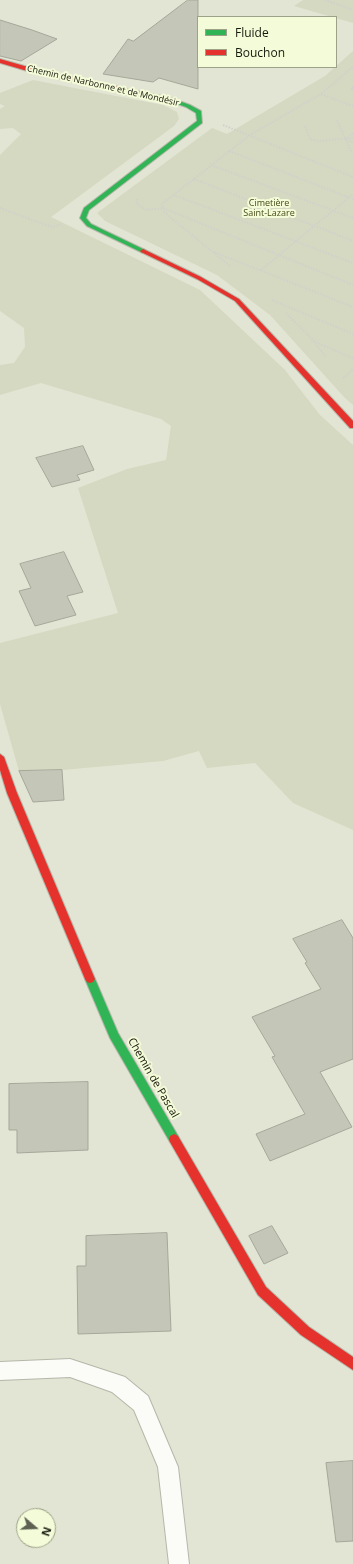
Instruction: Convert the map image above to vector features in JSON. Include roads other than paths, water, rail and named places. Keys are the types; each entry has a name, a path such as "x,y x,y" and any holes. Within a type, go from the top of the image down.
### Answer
{"street":[{"name":"Chemin de Narbonne et de Mondésir","path":"0,61 41,73 174,101 199,112 200,122 86,209 83,218 89,225 199,278 237,300 353,426"},
{"name":"Chemin de Pascal","path":"0,757 12,794 114,1035 262,1291 304,1330 353,1364"}],"lane":[{"path":"0,1371 70,1368 118,1384 141,1403 168,1467 179,1564"}],"park label":[{"name":"Cimetière Saint-Lazare","path":"269,208"}]}
